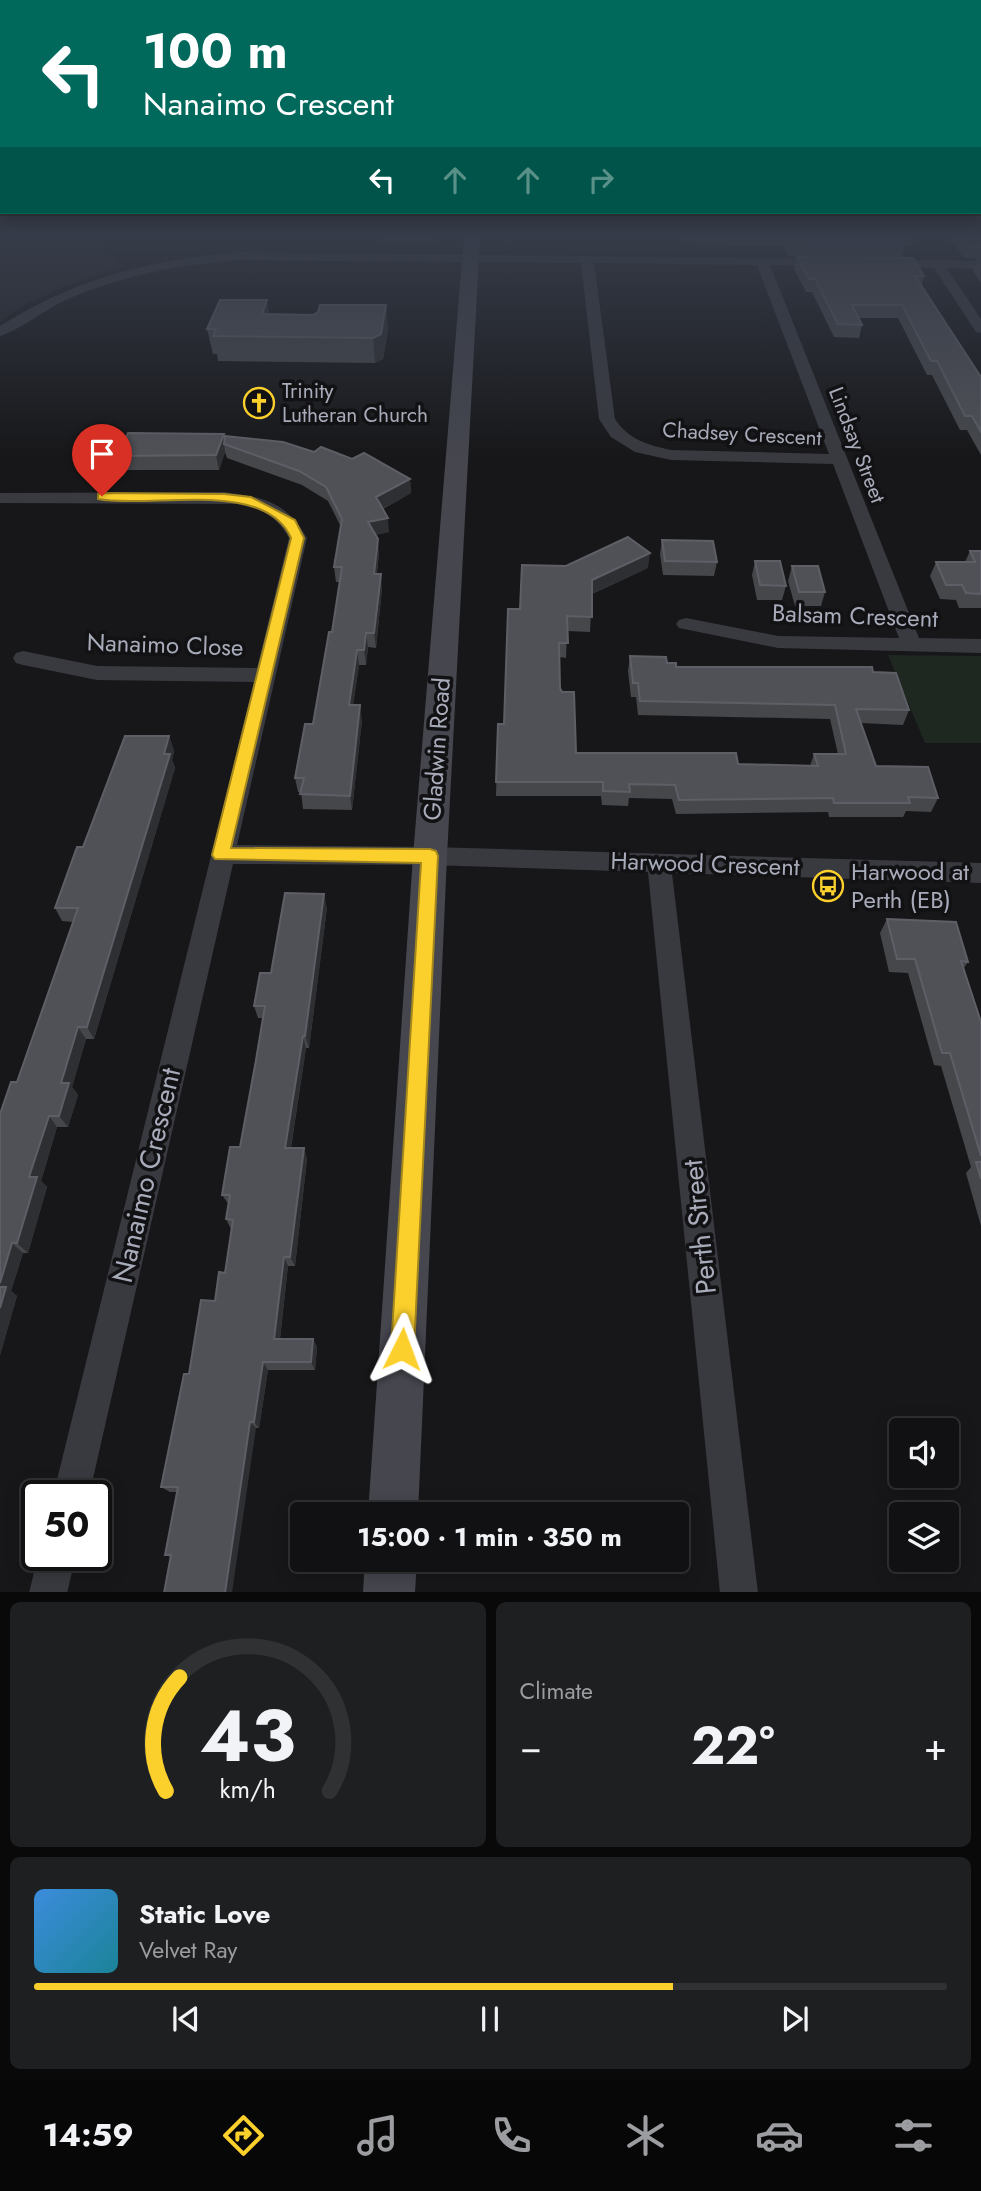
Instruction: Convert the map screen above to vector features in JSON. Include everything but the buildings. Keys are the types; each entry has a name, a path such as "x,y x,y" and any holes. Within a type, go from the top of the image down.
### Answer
{"main road":[{"name":"Gladwin Road","path":"394,1502 430,856 468,310"},
{"path":"389,1592 390,1572"}],"street":[{"path":"0,332 31,310"},
{"name":"Chadsey Crescent","path":"593,310 607,419 617,435 641,449 671,455 838,459"},
{"name":"Lindsay Street","path":"781,310 912,645"},
{"path":"969,310 981,329"},
{"name":"Nanaimo Crescent","path":"0,498 224,498 251,501 291,522 298,538 75,1480"},
{"name":"Balsam Crescent","path":"686,624 778,642 981,646"},
{"name":"Nanaimo Close","path":"23,658 97,673 264,675"},
{"path":"221,855 430,856"},
{"name":"Harwood Crescent","path":"430,856 981,873"},
{"name":"Perth Street","path":"660,862 739,1592"},
{"path":"48,1592 53,1571"}],"shaded area":[{"path":"0,310 17,310 0,322"},
{"path":"888,655 981,656 981,743 925,743"}],"place":[{"name":"Trinity Lutheran Church","path":"259,403"},
{"name":"Harwood at Perth (EB)","path":"828,886"}],"route":[{"path":"102,496 251,501 291,522 298,538 221,855 430,856 402,1349"}]}
